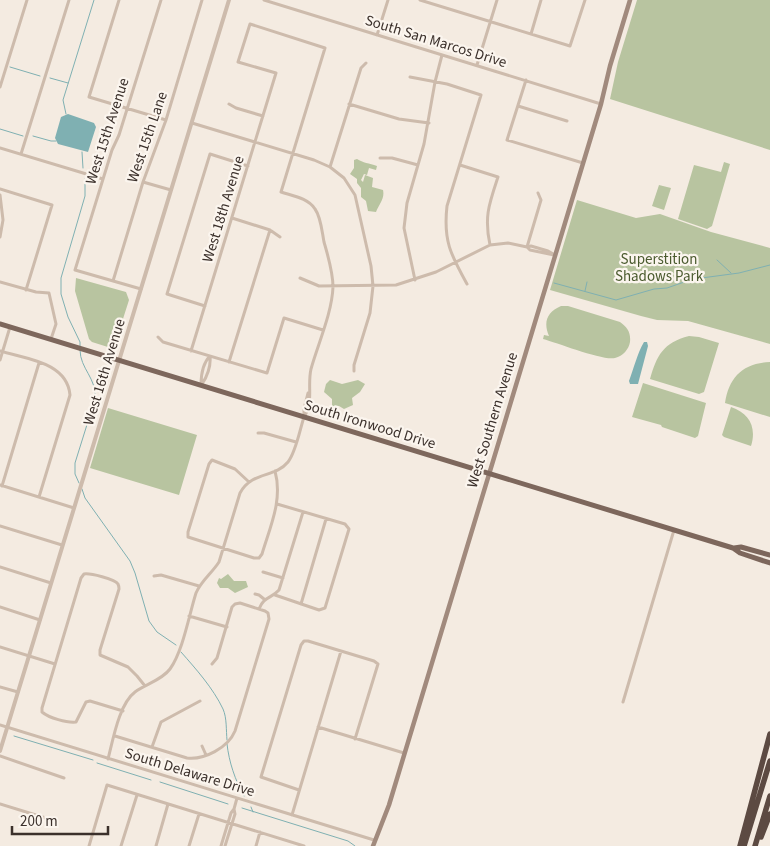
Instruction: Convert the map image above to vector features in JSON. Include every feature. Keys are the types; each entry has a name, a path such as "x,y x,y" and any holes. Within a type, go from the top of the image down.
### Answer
{"highway":[{"path":"740,846 770,734"},
{"path":"744,846 770,760"},
{"path":"756,846 770,796"},
{"path":"756,846 770,814"}],"main road":[{"name":"West Southern Avenue","path":"373,846 385,817 601,104 610,66 630,0"},
{"name":"South Ironwood Drive","path":"0,324 733,548 740,553 770,563"},
{"name":"South Ironwood Drive","path":"733,548 741,547 770,555"}],"street":[{"path":"0,87 27,0"},
{"path":"21,154 69,0"},
{"path":"119,0 90,97 166,120"},
{"name":"West 15th Avenue","path":"113,281 75,270 160,0"},
{"name":"West 15th Lane","path":"113,281 143,182 166,120 202,0"},
{"name":"West 16th Avenue","path":"0,751 229,0"},
{"name":"South San Marcos Drive","path":"264,0 277,2 601,104"},
{"path":"377,35 388,0"},
{"path":"420,0 570,46 585,0"},
{"path":"477,65 497,0"},
{"path":"531,34 541,0"},
{"name":"West 18th Avenue","path":"191,351 276,73 238,62 250,24 325,48 293,154"},
{"path":"415,280 404,228 407,203 428,124 442,55"},
{"path":"330,167 361,68 366,63"},
{"path":"410,77 481,95 447,206 445,224 448,244 455,263 467,284"},
{"path":"526,80 507,140 583,164"},
{"path":"229,104 263,116"},
{"path":"349,104 399,119 428,124"},
{"path":"518,106 566,121"},
{"path":"192,123 314,160 330,167 344,178 355,195 371,266 373,286 370,313 354,365 354,371"},
{"path":"0,148 103,179"},
{"path":"205,306 167,294 210,154 248,166"},
{"path":"108,759 122,711 127,701 134,693 169,671 178,653 199,586 219,562 240,493 249,482 275,471 288,462 304,417 309,392 310,372 331,301 333,287 319,218 315,209 304,199 282,192 293,154"},
{"path":"380,158 392,158 418,165"},
{"path":"460,166 498,177 489,206 486,227 490,245"},
{"path":"143,182 171,190"},
{"path":"0,189 52,205 26,290"},
{"path":"526,246 540,200 538,193"},
{"path":"0,195 2,220 0,237"},
{"path":"232,218 270,230 280,237"},
{"path":"229,362 270,230"},
{"path":"300,278 319,286 396,285 415,280 455,263 490,245 526,246 530,250 555,255"},
{"path":"113,281 141,289"},
{"path":"0,282 26,290 49,292 56,324 51,340"},
{"path":"158,337 163,342 267,373 284,318 323,330"},
{"path":"0,360 1,351 10,327"},
{"path":"1,351 52,367 60,372 66,382 70,395 39,497"},
{"path":"201,385 204,369 210,356"},
{"path":"39,363 1,485 74,508"},
{"path":"258,433 296,442"},
{"path":"249,482 234,469 212,460 209,464 188,537 223,549 259,558 262,554 277,504 278,483 275,471"},
{"path":"275,595 301,604 325,608 349,529 348,526 277,504"},
{"path":"259,609 264,600 275,595 279,590 303,512"},
{"path":"301,604 326,519"},
{"path":"0,526 62,545"},
{"path":"623,702 674,530"},
{"path":"0,567 51,583"},
{"path":"263,572 283,578"},
{"path":"122,711 90,701 86,702 76,722 72,723 42,712 81,578 84,574 115,581 118,584 119,589 100,655 128,667 145,686"},
{"path":"154,576 161,575 199,586"},
{"path":"255,594 264,600"},
{"path":"115,736 187,758 200,758 227,744 235,731 269,619 268,614 259,609 235,604 232,607 217,658 212,664"},
{"path":"0,607 40,620"},
{"path":"189,616 226,627"},
{"path":"299,790 265,780 262,777 301,645 304,642 308,641 374,661 378,664 355,738"},
{"path":"0,647 55,664"},
{"path":"292,815 341,651"},
{"path":"0,686 18,692"},
{"path":"152,747 161,722 200,701"},
{"name":"South Delaware Drive","path":"0,725 374,840"},
{"path":"318,727 404,753"},
{"path":"202,746 206,755"},
{"path":"0,756 64,778"},
{"path":"89,846 107,785 304,846"},
{"path":"121,846 137,794"},
{"path":"221,846 235,814 234,809 239,799"},
{"path":"0,804 49,819"},
{"path":"156,846 168,804"},
{"path":"189,846 199,814"},
{"path":"225,846 230,823"},
{"path":"256,846 260,832"}],"green space":[{"path":"637,0 770,0 770,150 610,99 618,62"},
{"path":"357,159 377,166 376,170 369,168 367,175 364,174 361,180 363,182 365,175 373,178 372,187 383,190 382,199 376,212 368,211 366,201 361,197 361,188 357,183 357,179 350,174 354,168 354,160"},
{"path":"724,162 730,164 712,226 707,229 678,219 694,165 721,172"},
{"path":"659,185 671,188 664,210 652,206"},
{"name":"Superstition Shadows Park","path":"577,200 636,218 660,214 711,232 770,248 770,344 688,321 657,320 550,290"},
{"path":"76,278 126,292 129,300 115,344 111,348 92,342 89,339 75,291"},
{"path":"561,306 568,306 620,322 627,328 630,335 627,350 615,358 601,357 543,339 544,335 549,336 546,322 549,314"},
{"path":"689,336 719,343 704,392 699,394 650,379 655,363 662,351 673,342"},
{"path":"770,362 770,417 725,403 730,386 739,373 752,365"},
{"path":"330,380 342,384 358,380 365,384 360,392 352,398 353,405 344,409 339,406 332,407 332,399 324,392 326,384"},
{"path":"643,383 706,403 698,436 695,438 662,427 661,425 632,417"},
{"path":"731,407 743,413 750,422 753,433 751,446 722,435"},
{"path":"108,408 197,435 179,495 90,468"},
{"path":"228,574 234,581 246,581 248,587 235,593 228,588 220,588 217,583 219,578 221,579"}],"water":[{"path":"68,114 94,123 96,127 88,152 58,144 55,138 61,117"},
{"path":"644,342 647,342 648,346 638,384 630,384 629,381 637,356"}],"waterway":[{"path":"66,114 63,100 94,0"},
{"path":"10,67 40,76"},
{"path":"50,78 68,83"},
{"path":"0,129 23,136"},
{"path":"33,136 56,141"},
{"path":"82,152 83,168"},
{"path":"80,346 61,294 61,278 85,196 85,179"},
{"path":"717,260 731,273"},
{"path":"694,279 739,273 770,265"},
{"path":"554,283 616,300 654,289 667,288 690,280"},
{"path":"585,291 587,282"},
{"path":"79,483 75,474 75,463 95,399 94,385 83,363 80,350"},
{"path":"82,489 85,498 130,561 149,621 157,632 176,645"},
{"path":"181,652 204,679 219,701 225,716 227,740"},
{"path":"14,736 93,760"},
{"path":"227,744 233,771 244,796"},
{"path":"97,763 151,780"},
{"path":"160,782 228,804"},
{"path":"251,807 253,812"},
{"path":"242,808 348,841 355,846"}]}
